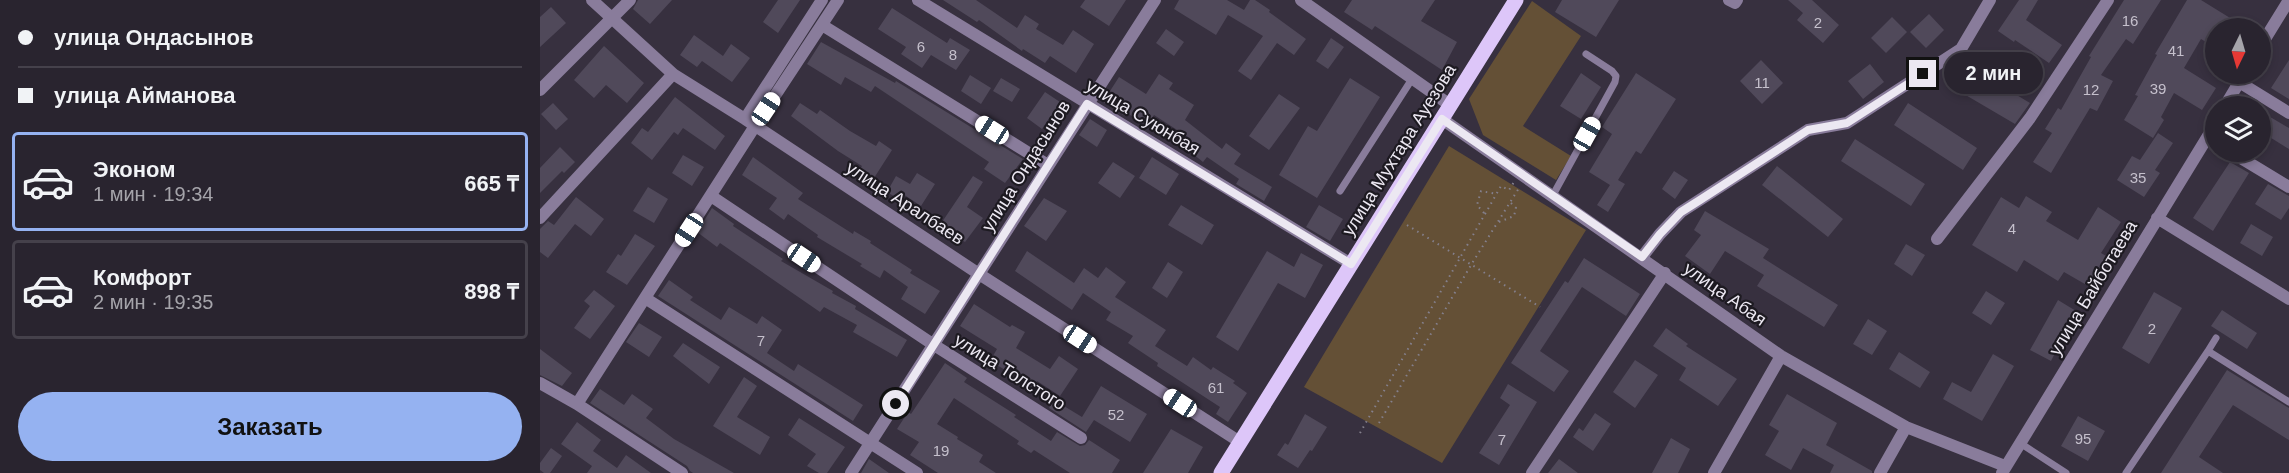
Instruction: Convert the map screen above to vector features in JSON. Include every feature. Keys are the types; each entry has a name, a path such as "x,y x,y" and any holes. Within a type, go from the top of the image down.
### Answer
{"main road":[{"name":"улица Мухтара Ауезова","path":"1221,473 1516,0"}],"street":[{"name":"улица Аралбаев","path":"592,0 673,74 1240,442"},
{"path":"540,90 630,0"},
{"path":"577,404 711,196 750,122 822,0"},
{"path":"750,122 838,0"},
{"name":"улица Суюнбая","path":"918,0 1351,264"},
{"path":"1301,0 1450,105"},
{"path":"1729,0 1735,3 1737,0"},
{"path":"1642,257 1681,212 1808,130 1847,123 1961,49 1990,0"},
{"path":"1937,239 2030,118 2108,0"},
{"path":"2271,29 2289,0"},
{"name":"улица Ондасынов","path":"851,473 980,274 1151,2"},
{"path":"822,25 1048,165"},
{"path":"540,218 673,74"},
{"path":"2249,84 2289,113"},
{"name":"улица Абая","path":"1442,119 1781,356 1906,427 2003,470"},
{"name":"улица Байботаева","path":"2003,470 2157,218 2205,149"},
{"path":"2248,162 2289,187"},
{"name":"улица Толстого","path":"711,196 934,345 1081,438"},
{"path":"2157,218 2289,299"},
{"path":"1532,473 1665,273"},
{"path":"645,298 917,473"},
{"path":"1713,473 1781,356"},
{"path":"540,383 577,404 682,473"},
{"path":"1880,473 1906,427"}],"lane":[{"path":"1552,195 1615,82 1616,76 1612,71 1586,54"},
{"path":"1340,191 1412,79"},
{"path":"2126,473 2216,338"},
{"path":"2208,351 2289,402"},
{"path":"2020,443 2066,473"}],"path":[{"path":"1360,433 1501,186 1509,190 1524,175"},
{"path":"1379,423 1524,175"},
{"path":"1485,214 1477,205 1481,191 1497,194"},
{"path":"1498,222 1514,216 1516,208 1510,202"},
{"path":"1407,225 1540,307"}],"shaded area":[{"path":"1532,1 1581,36 1523,126 1571,156 1556,180 1483,135 1469,99"},
{"path":"1449,146 1586,230 1442,463 1304,387"}],"building":[{"path":"638,0 672,0 650,24 633,9"},
{"path":"778,0 800,0 778,33 763,22"},
{"path":"943,0 976,0 1017,28 1025,15 1039,24 1036,29 1063,45 1073,30 1094,44 1076,73 1050,56 1045,63 1023,49 1022,51 979,20 977,22"},
{"path":"1085,0 1126,0 1109,26 1080,7"},
{"path":"1179,0 1227,0 1244,10 1250,0 1255,0 1306,39 1294,55 1277,43 1251,80 1238,71 1263,36 1228,15 1216,35 1174,9"},
{"path":"1352,0 1435,0 1421,21 1457,42 1442,70 1375,26 1372,30 1344,12"},
{"path":"1562,0 1619,0 1596,37 1555,12"},
{"path":"1788,0 1812,0 1839,25 1823,43 1797,20 1803,13"},
{"path":"2019,0 2038,0 2026,20 2062,45 2049,63 1998,31"},
{"path":"2124,0 2161,0 2133,44 2126,39 2101,75 2113,81 2097,111 2090,108 2051,173 2033,162 2052,133 2045,129 2058,108 2061,110 2091,57 2089,56"},
{"path":"2187,0 2201,0 2230,18 2205,18 2205,41 2201,39 2184,68 2205,81 2205,84 2216,88 2211,96 2205,96 2205,105 2202,110 2174,93 2161,117 2164,120 2153,138 2124,120 2138,96 2135,95 2157,55 2155,54"},
{"path":"551,7 566,23 540,47 540,17"},
{"path":"892,8 947,43 950,38 970,50 956,70 931,55 922,68 901,54 906,47 878,29"},
{"path":"1929,14 1944,30 1926,48 1910,32"},
{"path":"1892,17 1907,32 1886,53 1871,38"},
{"path":"1166,29 1184,42 1174,56 1156,43"},
{"path":"694,35 723,56 731,44 750,58 732,82 702,61 697,67 680,55"},
{"path":"1331,38 1344,47 1328,69 1316,61"},
{"path":"821,42 895,83 896,81 1023,159 1005,183 984,169 989,162 875,86 871,92 845,77 841,85 807,64"},
{"path":"604,46 644,83 627,103 606,85 594,98 574,80"},
{"path":"1761,60 1783,83 1762,104 1740,81"},
{"path":"2289,60 2289,99 2271,88"},
{"path":"1870,64 1884,82 1863,99 1848,81"},
{"path":"1965,64 2030,103 2015,124 1952,87"},
{"path":"1581,73 1601,87 1581,119 1560,106"},
{"path":"1636,73 1676,99 1641,154 1636,151 1618,180 1625,184 1608,212 1597,205 1610,185 1589,172 1612,134 1602,127"},
{"path":"1159,74 1173,83 1169,89 1194,105 1185,120 1222,149 1226,143 1241,154 1234,164 1272,187 1264,201 1236,184 1239,179 1207,157 1203,162 1182,145 1188,137 1154,115 1147,126 1127,113 1125,116 1103,102 1119,77 1146,94"},
{"path":"970,75 991,88 981,104 961,91"},
{"path":"1001,78 1020,89 1012,102 993,91"},
{"path":"1350,78 1380,97 1317,198 1279,175 1308,126 1317,131"},
{"path":"1045,92 1060,102 1042,129 1027,118"},
{"path":"1279,94 1300,108 1269,150 1249,136"},
{"path":"675,97 725,136 715,150 683,128 678,135 674,132 652,160 631,143 642,128 648,132"},
{"path":"553,103 568,119 556,130 541,114"},
{"path":"800,103 817,114 820,110 876,146 879,141 892,150 874,178 860,169 862,166 791,116"},
{"path":"1908,103 1977,148 1963,170 1894,125"},
{"path":"2271,117 2289,128 2289,149 2271,138"},
{"path":"1090,119 1107,130 1097,147 1079,135"},
{"path":"2158,133 2173,143 2155,170 2160,173 2144,197 2117,180 2132,156 2140,160"},
{"path":"1855,139 1925,184 1911,206 1841,161"},
{"path":"560,147 575,162 564,173 562,171 540,193 540,168"},
{"path":"683,155 704,167 692,186 672,173"},
{"path":"753,157 803,193 798,199 853,234 854,231 871,241 870,243 912,270 910,273 940,291 925,314 901,299 908,287 884,270 880,278 860,266 862,264 817,237 818,235 788,214 784,220 769,209 777,198 742,175"},
{"path":"1152,157 1179,174 1166,195 1139,178"},
{"path":"1113,162 1135,176 1120,198 1098,183"},
{"path":"2230,162 2249,173 2213,231 2193,218"},
{"path":"1777,166 1843,219 1828,237 1762,185"},
{"path":"1674,171 1688,180 1675,199 1662,189"},
{"path":"917,173 935,184 921,206 900,192 897,198 887,192 896,176 910,184"},
{"path":"973,176 983,182 967,207 983,218 965,242 940,225"},
{"path":"2268,184 2289,196 2289,208 2281,220 2255,204"},
{"path":"648,187 668,199 654,223 633,211"},
{"path":"2026,196 2052,212 2046,221 2078,240 2098,207 2121,222 2101,253 2108,257 2090,287 2064,272 2058,281 2024,260 2017,272 1972,245 2001,197 2019,208"},
{"path":"576,197 604,219 591,236 575,224 548,258 540,252 540,229 548,221 554,225"},
{"path":"1044,198 1067,211 1046,241 1024,226"},
{"path":"1181,205 1214,225 1202,245 1168,225"},
{"path":"1319,205 1343,219 1330,241 1306,227"},
{"path":"712,208 734,224 733,226 783,259 781,261 833,291 832,293 856,306 855,309 907,340 897,357 853,332 857,325 824,307 820,312 720,243 717,247 697,232"},
{"path":"1705,211 1769,249 1763,258 1838,305 1824,327 1757,286 1764,275 1725,251 1710,274 1685,256 1701,235 1694,230"},
{"path":"2251,224 2273,237 2262,256 2240,243"},
{"path":"635,234 655,246 627,285 606,272 618,254 621,256"},
{"path":"1906,244 1925,255 1912,276 1894,264"},
{"path":"1027,251 1074,283 1084,268 1098,278 1106,267 1126,282 1115,297 1166,330 1155,346 1187,366 1193,357 1211,370 1213,367 1235,381 1233,383 1247,393 1228,422 1216,414 1220,407 1157,366 1158,363 1128,343 1133,336 1106,320 1111,312 1083,293 1072,310 1015,271"},
{"path":"1267,251 1294,267 1301,253 1323,265 1305,298 1278,283 1238,351 1216,337"},
{"path":"1584,258 1640,294 1626,316 1582,287 1540,351 1569,371 1554,392 1511,363 1565,281 1568,283"},
{"path":"1168,262 1183,272 1167,298 1152,288"},
{"path":"669,280 693,297 690,300 721,320 729,307 757,324 762,316 782,330 767,353 794,371 798,364 863,405 853,421 658,296"},
{"path":"594,290 615,306 590,339 574,328 590,306 584,301"},
{"path":"1986,291 2005,303 1991,325 1972,313"},
{"path":"2154,292 2182,308 2149,364 2122,348"},
{"path":"2058,300 2076,311 2051,361 2030,350"},
{"path":"974,304 1010,327 1012,325 1025,332 1016,348 1050,369 1059,356 1078,369 1060,396 1037,381 1031,390 1016,381 1019,378 990,361 997,349 960,326"},
{"path":"2222,310 2257,333 2247,349 2211,326"},
{"path":"1868,319 1887,331 1872,355 1853,344"},
{"path":"639,323 662,337 649,357 626,342"},
{"path":"1666,328 1688,344 1686,346 1737,379 1718,406 1679,380 1686,368 1653,346"},
{"path":"683,343 720,367 709,384 673,356"},
{"path":"540,349 572,373 562,386 540,375"},
{"path":"1899,352 1930,372 1920,388 1889,369"},
{"path":"1993,354 2014,366 1982,421 1943,399 1952,382 1971,392"},
{"path":"1635,360 1658,375 1635,408 1613,392"},
{"path":"945,363 967,378 964,382 1016,415 1014,417 1051,441 1057,432 1080,446 1085,445 1089,440 1120,460 1112,473 1070,473 1034,450 1031,453 1017,444 1019,441 954,398 937,424 983,455 979,462 996,473 938,473 910,455 919,442 897,429 908,412 911,414"},
{"path":"2227,370 2289,408 2289,440 2233,405 2199,457 2223,473 2161,473"},
{"path":"744,377 757,386 737,417 770,437 760,455 713,426"},
{"path":"1508,384 1537,402 1499,465 1479,453 1510,405 1500,398"},
{"path":"1101,386 1147,414 1130,442 1094,420 1086,432 1049,408 1054,400 1082,417"},
{"path":"600,389 624,405 632,394 653,409 646,418 674,439 734,473 693,473 687,466 590,403"},
{"path":"1787,394 1837,423 1826,445 1872,473 1830,473 1834,465 1803,448 1791,470 1765,455 1779,431 1769,425"},
{"path":"1595,413 1611,424 1593,451 1573,437 1579,428 1583,431"},
{"path":"1305,414 1327,427 1298,468 1277,455 1285,443 1288,445"},
{"path":"2078,416 2105,431 2088,461 2061,446"},
{"path":"799,418 845,447 827,473 819,473 807,466 816,454 788,435"},
{"path":"577,422 601,440 593,451 617,468 626,455 651,473 587,473 592,466 561,444"},
{"path":"1171,429 1203,447 1188,473 1143,473"},
{"path":"1671,438 1690,449 1678,473 1652,473"},
{"path":"551,448 562,456 550,473 544,473 540,470 540,463"},
{"path":"869,459 889,473 861,473"},
{"path":"1559,459 1578,473 1548,473"}],"route":[{"path":"896,404 1087,104 1351,264 1442,119 1642,257 1681,212 1808,130 1847,123 1923,74"}]}
